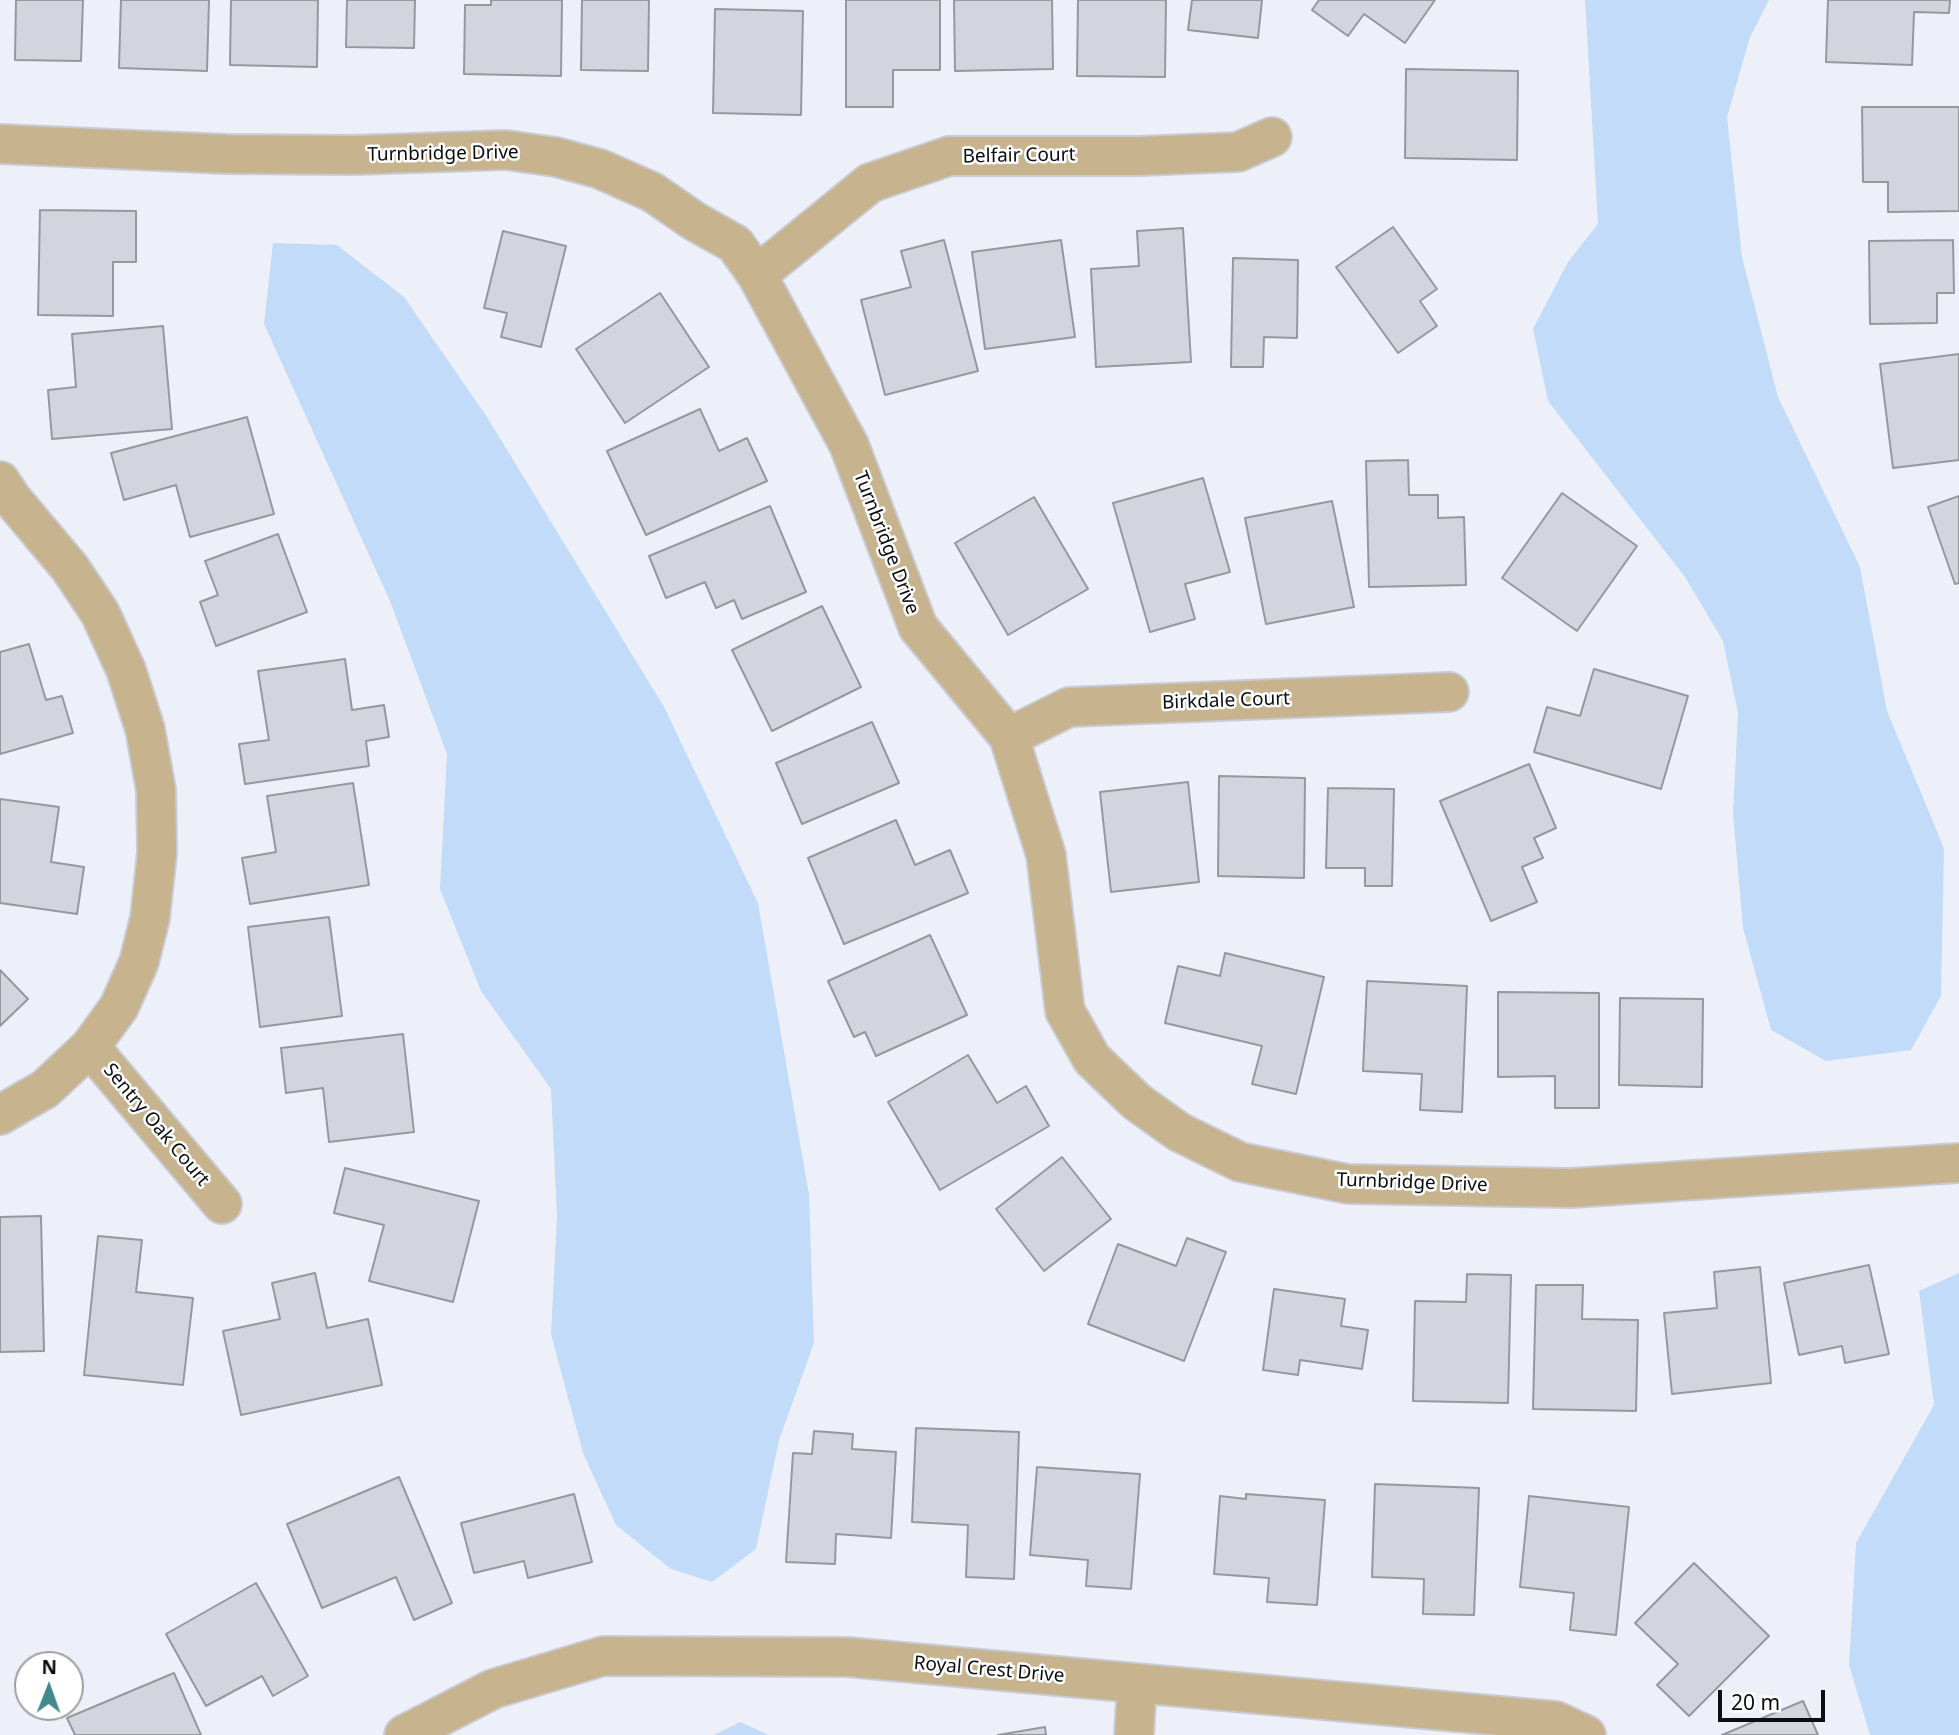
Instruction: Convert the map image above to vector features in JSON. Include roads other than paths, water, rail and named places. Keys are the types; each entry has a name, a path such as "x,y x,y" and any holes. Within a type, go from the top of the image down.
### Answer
{"street":[{"name":"Belfair Court","path":"757,275 870,183 949,156 1139,156 1238,152 1272,137"},
{"name":"Turnbridge Drive","path":"0,144 239,155 354,155 506,150 556,157 600,169 652,192 694,221 735,244 757,275 849,445 918,626 1010,737 1046,855 1065,1011 1092,1059 1137,1102 1179,1132 1240,1162 1348,1184 1571,1188 1959,1163"},
{"name":"Sentry Oak Court","path":"0,481 69,568 100,614 126,670 145,729 156,790 157,852 150,918 139,962 119,1007 90,1047 44,1088 0,1115"},
{"name":"Birkdale Court","path":"1010,737 1069,707 1449,692"},
{"name":"Sentry Oak Court","path":"90,1047 222,1204"},
{"name":"Royal Crest Drive","path":"404,1735 493,1689 603,1656 847,1657 1556,1721 1587,1735"},
{"path":"1134,1735 1137,1683"},
{"path":"1587,1735 1591,1715 1600,1735"}],"water":[{"path":"1585,0 1769,0 1750,37 1727,117 1742,257 1778,397 1860,567 1887,711 1944,848 1941,996 1911,1050 1826,1061 1771,1030 1743,928 1733,814 1738,713 1723,641 1685,577 1548,401 1533,329 1568,262 1598,224"},
{"path":"273,243 337,245 404,297 487,417 664,707 758,903 809,1195 814,1343 779,1440 756,1549 712,1582 671,1569 616,1525 583,1453 551,1334 557,1216 551,1089 481,991 440,889 447,754 390,601 264,324"},
{"path":"1959,1273 1959,1735 1870,1735 1849,1665 1856,1543 1934,1405 1919,1291"},
{"path":"740,1722 769,1735 714,1735"}]}
